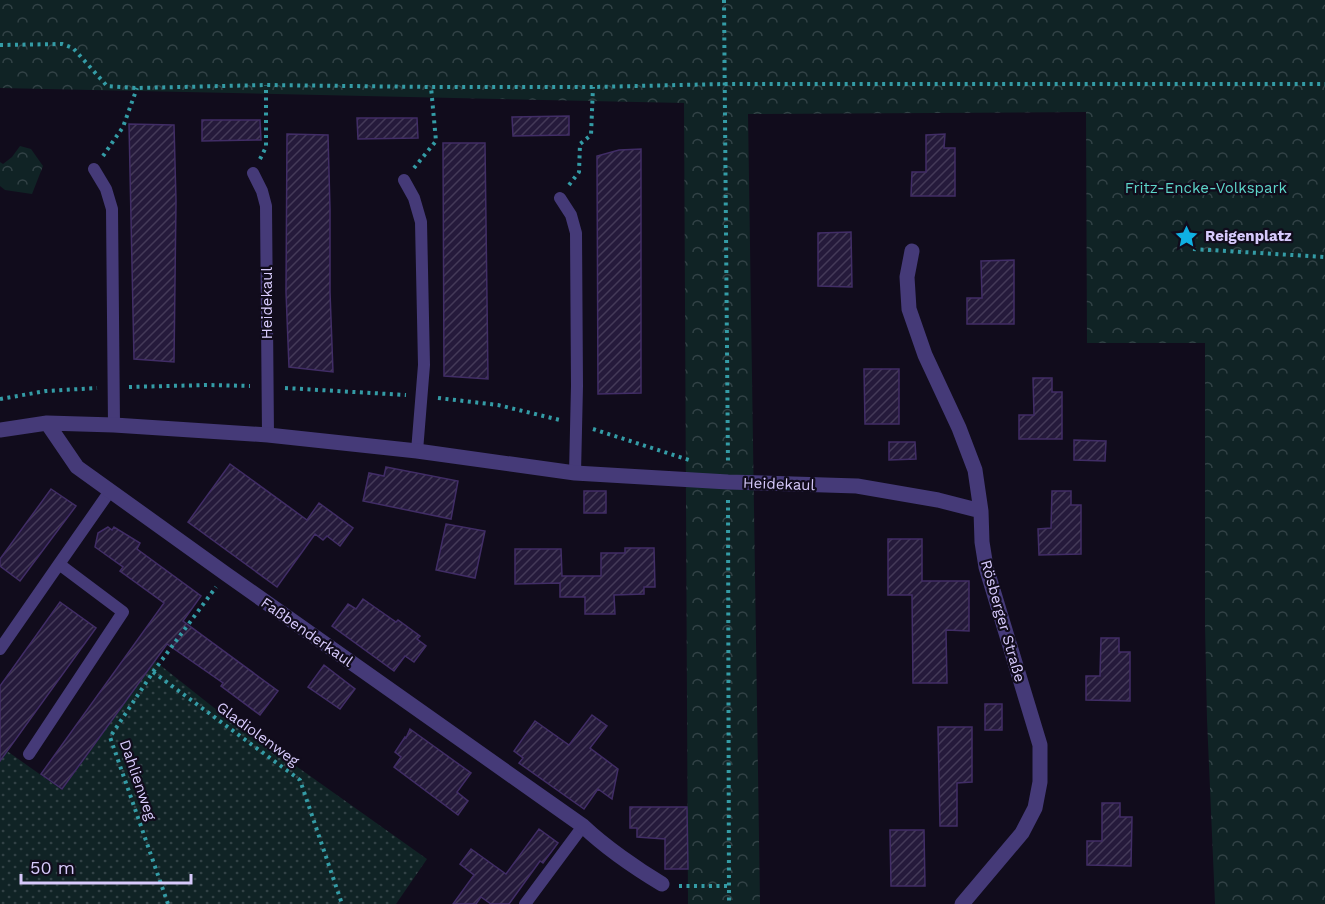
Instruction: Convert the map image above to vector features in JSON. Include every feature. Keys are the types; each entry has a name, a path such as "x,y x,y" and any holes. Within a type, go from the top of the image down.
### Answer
{"street":[{"name":"Rösberger Straße","path":"912,251 907,277 909,309 925,355 959,428 975,470 986,567 1040,745 1040,782 1035,808 1022,833 962,904"},
{"name":"Heidekaul","path":"0,430 47,423 268,435 417,451 575,473 728,482 856,486 938,500 981,511"},
{"name":"Faßbenderkaul","path":"47,423 76,467 662,884"}],"lane":[{"path":"94,169 106,189 112,209 114,425"},
{"name":"Heidekaul","path":"253,173 266,206 268,435"},
{"path":"404,180 414,198 421,222 424,365 417,451"},
{"path":"560,198 571,215 576,232 575,473"},
{"path":"0,650 110,490"},
{"path":"29,754 123,612 59,564"},
{"path":"525,904 583,826"}],"path":[{"path":"724,0 729,904"},
{"path":"0,45 62,44 73,48 107,86 137,88 266,85 593,87 724,84 1325,84"},
{"path":"253,173 266,147 266,85"},
{"path":"404,180 436,141 431,87"},
{"path":"560,198 579,172 580,144 591,135 593,87"},
{"path":"94,169 123,127 137,88"},
{"path":"1194,249 1325,257"},
{"path":"0,399 46,391 208,385 422,396 498,405 576,424 692,460"},
{"path":"719,464 728,465"},
{"path":"153,672 226,574"},
{"name":"Dahlienweg","path":"153,672 110,737 168,904"},
{"name":"Gladiolenweg","path":"153,672 300,780 342,904"},
{"path":"662,884 729,886"}],"green space":[{"name":"Fritz-Encke-Volkspark","path":"0,0 1325,0 1325,904 1215,904 1205,626 1205,343 1087,343 1086,112 748,114 760,904 688,904 684,103 0,88"},
{"path":"20,146 31,149 43,166 32,194 5,190 0,186 0,162 3,164 12,157"},
{"path":"155,661 213,707 427,859 396,904 0,904 0,746 62,790"}],"building":[{"path":"569,116 569,135 513,136 512,117"},
{"path":"357,118 417,118 418,138 358,139"},
{"path":"202,120 260,120 261,140 202,141"},
{"path":"129,124 174,125 176,201 174,362 134,359"},
{"path":"287,134 328,135 333,372 289,367 286,292"},
{"path":"945,134 944,148 955,148 955,196 911,196 912,172 926,172 926,135"},
{"path":"443,143 485,143 488,379 444,376"},
{"path":"641,149 641,393 598,394 597,156 619,150"},
{"path":"851,232 852,287 818,286 818,233"},
{"path":"1014,260 1014,324 967,324 967,298 982,298 981,261"},
{"path":"864,369 899,369 899,424 865,424"},
{"path":"1033,378 1052,378 1052,392 1062,392 1062,439 1019,439 1019,415 1034,415"},
{"path":"1074,440 1106,441 1105,461 1074,460"},
{"path":"889,442 915,442 916,459 889,460"},
{"path":"230,464 307,520 319,503 353,528 340,546 327,536 323,540 315,534 277,587 188,522"},
{"path":"386,467 458,481 451,519 363,501 369,473 384,476"},
{"path":"51,489 76,506 20,581 0,566 0,559"},
{"path":"584,491 606,491 606,513 584,513"},
{"path":"1052,491 1071,491 1071,505 1081,505 1081,554 1039,555 1038,529 1051,528"},
{"path":"446,524 485,531 475,578 436,570"},
{"path":"108,527 112,530 114,527 140,543 137,549 201,596 183,621 278,691 260,715 221,686 223,683 167,644 62,789 41,774 164,603 120,571 123,567 95,547 98,533"},
{"path":"888,539 922,539 922,581 969,581 969,631 946,630 947,683 913,683 912,595 888,595"},
{"path":"625,548 654,548 655,587 644,587 644,594 614,595 615,614 585,614 585,597 560,597 560,583 515,584 515,549 561,549 562,576 601,576 601,553 625,553"},
{"path":"363,599 420,636 417,639 426,646 414,662 405,656 394,671 332,626 348,604 356,609"},
{"path":"60,602 96,628 0,761 0,686"},
{"path":"1101,638 1119,638 1119,652 1130,652 1130,701 1086,700 1086,676 1100,676"},
{"path":"324,665 355,689 340,709 308,687"},
{"path":"985,704 1002,704 1002,730 985,730"},
{"path":"592,715 607,726 590,748 618,769 612,799 598,789 584,809 519,763 523,758 514,751 535,721 569,745"},
{"path":"938,727 972,727 972,782 957,783 957,826 940,826"},
{"path":"410,729 471,773 457,792 468,801 458,815 394,767 401,757 395,752"},
{"path":"1102,803 1120,803 1120,817 1132,817 1131,866 1087,865 1087,841 1102,841"},
{"path":"630,807 687,807 688,869 665,869 665,839 637,837 637,828 630,828"},
{"path":"539,829 558,843 543,863 540,861 509,904 491,904 481,897 476,904 453,904 474,875 460,864 471,849 506,874"},
{"path":"890,830 924,830 925,886 891,886"}],"place":[{"name":"Reigenplatz","path":"1187,236"}]}
